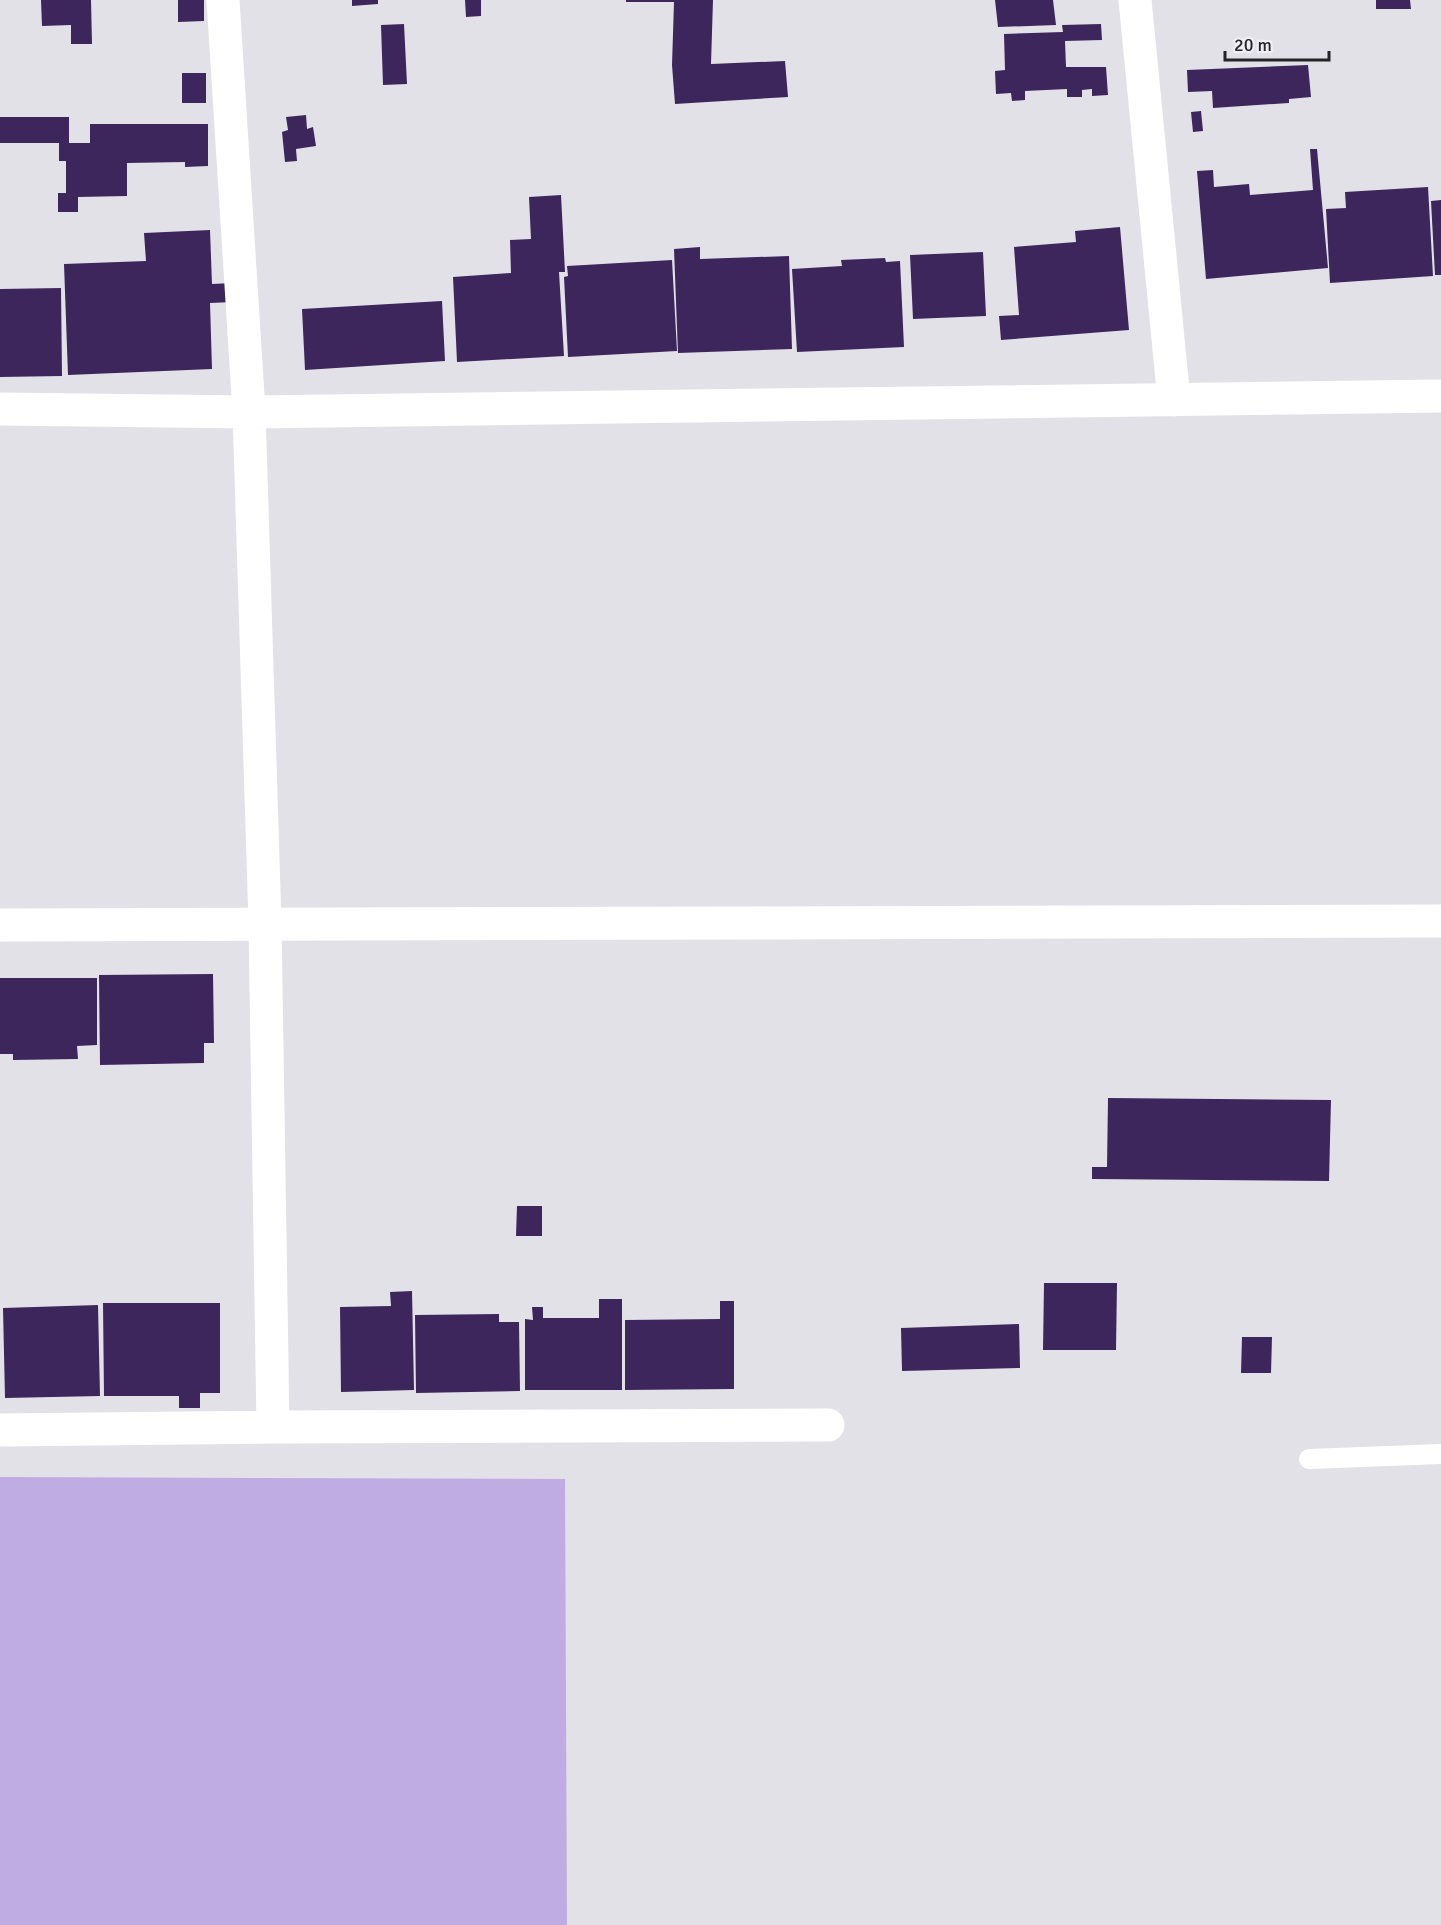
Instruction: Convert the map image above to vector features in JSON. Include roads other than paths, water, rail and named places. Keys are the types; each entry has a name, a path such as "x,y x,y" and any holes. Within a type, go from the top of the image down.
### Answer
{"street":[{"path":"223,0 249,412 265,923 273,1426"},
{"path":"1135,0 1174,400"},
{"path":"0,409 249,412 1441,396"},
{"path":"0,925 1441,921"},
{"path":"0,1430 273,1426 828,1425"}],"lane":[{"path":"1309,1458 1441,1454"}]}
